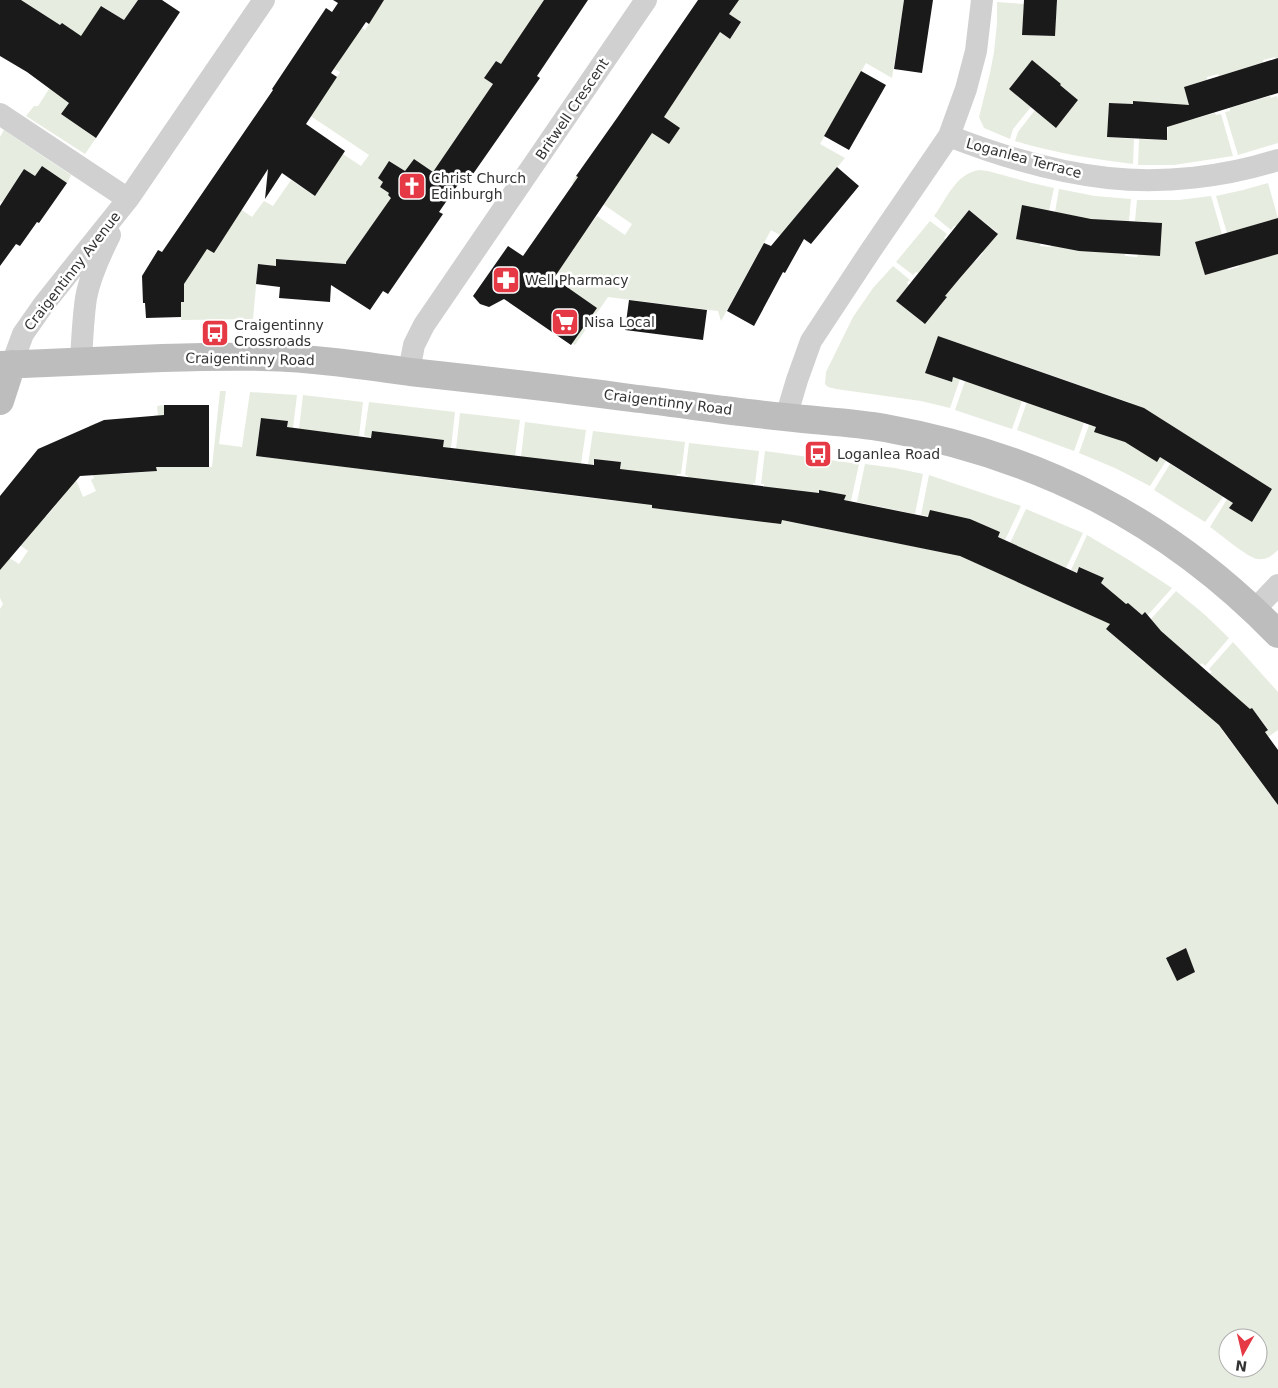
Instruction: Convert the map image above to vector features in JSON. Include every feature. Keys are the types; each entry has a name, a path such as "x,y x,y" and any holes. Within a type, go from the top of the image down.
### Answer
{"street":[{"name":"Craigentinny Avenue","path":"0,400 6,365 23,334 44,304 128,199 264,0"},
{"name":"Britwell Crescent","path":"409,371 414,345 424,326 646,0"},
{"path":"786,417 811,341 949,136 966,89 976,51 982,0"},
{"name":"Craigentinny Avenue","path":"0,114 128,199"},
{"name":"Loganlea Terrace","path":"949,136 1000,154 1054,168 1114,178 1161,179 1200,176 1229,172 1278,160"},
{"name":"Craigentinny Avenue","path":"81,361 86,297 98,259 128,199"},
{"name":"Craigentinny Road","path":"6,365 220,356 326,360 786,417 845,422 919,435 966,447 1028,467 1101,500 1163,537 1210,571 1278,634"},
{"path":"1254,610 1278,585"}],"shaded area":[{"path":"21,0 138,0 124,20 102,6 95,16 83,83 61,114 96,138 85,154 26,116 34,106 38,106 62,69 71,29 62,23 50,42"},
{"path":"384,0 544,0 511,49 515,74 496,61 484,78 493,84 445,155 473,174 471,177 466,175 456,188 414,159 405,171 390,161 385,167 391,172 380,187 389,193 388,196 410,206 436,224 419,250 386,227 369,229 349,258 359,265 277,259 274,283 269,283 271,265 258,264 253,319 181,320 181,302 184,301 183,269 229,201 252,217 264,201 273,206 291,180 315,196 324,183 309,172 328,144 361,166 369,155 294,105 317,106 340,72 334,69 339,61 351,21 365,30"},
{"path":"708,0 904,0 892,78 866,63 820,144 845,158 780,235 771,230 721,321 718,311 608,297 575,345 572,343 568,288 571,283 526,252 531,244 562,266 574,249 571,246 597,216 625,235 632,224 572,183 576,176 607,198 643,146 613,125 621,113 669,144 661,115 677,97 688,80 657,59 666,46 696,67 718,31 730,39 741,23"},
{"path":"1057,0 1278,0 1278,58 1263,60 1263,63 1219,76 1218,74 1207,77 1207,80 1184,87 1194,119 1215,113 1216,115 1221,114 1233,156 1174,165 1138,165 1139,139 1167,140 1169,106 1133,101 1133,104 1109,103 1107,137 1134,139 1133,164 1074,155 1015,141 1018,132 1035,110 1056,128 1078,100 1061,84 1031,62 1009,89 1031,107 1013,129 1010,139 984,128 979,117 994,52 997,2 1024,4 1022,35 1054,36"},
{"path":"1270,96 1271,98 1277,96 1278,99 1278,143 1238,155 1225,112 1230,111 1230,108"},
{"path":"4,130 71,175 67,183 42,166 35,176 24,169 1,202 0,137"},
{"path":"979,170 1054,188 1040,246 1051,247 1081,217 1055,212 1059,189 1095,196 1131,199 1129,221 1102,220 1100,252 1137,257 1162,223 1135,221 1137,200 1179,200 1211,196 1222,234 1196,242 1205,275 1227,268 1228,270 1239,267 1239,265 1278,254 1278,550 1273,554 1263,559 1257,559 1240,550 1210,527 1227,499 1233,503 1230,508 1252,522 1272,489 1156,416 1135,448 1157,462 1160,457 1166,461 1150,486 1115,468 1079,453 1089,425 1096,427 1131,403 938,336 925,373 951,382 953,377 960,379 950,408 921,401 836,389 825,384 826,372 853,317 873,288 893,266 910,280 907,283 909,285 896,301 923,323 937,306 939,307 946,298 945,296 974,260 976,261 983,253 982,251 997,232 969,210 951,230 934,216 952,188 964,176"},
{"path":"1268,183 1278,218 1227,233 1216,196"},
{"path":"930,221 947,234 944,238 946,239 918,273 916,272 913,275 896,262"},
{"path":"965,381 1022,401 1012,429 955,410"},
{"path":"220,391 226,391 219,444 242,447 250,392 297,395 293,428 287,427 288,421 261,418 256,456 394,473 399,434 372,431 371,437 364,436 369,402 455,412 451,448 443,447 444,440 418,437 413,476 616,501 621,462 594,459 593,466 588,465 593,431 685,442 681,474 677,474 652,501 652,508 781,524 782,517 764,484 761,484 765,451 859,464 851,501 844,500 845,495 819,490 812,526 947,553 930,510 929,516 921,515 929,475 1021,506 1005,540 998,537 1000,532 976,522 1088,613 1103,578 1080,567 1077,572 1071,570 1087,535 1172,588 1147,616 1142,615 1127,603 1106,629 1145,663 1149,658 1163,677 1203,712 1225,687 1210,674 1212,672 1209,669 1233,642 1278,692 1278,730 1268,737 1265,732 1268,729 1252,708 1222,730 1278,805 1278,1388 0,1388 0,609 3,604 0,598 0,552 19,564 28,551 20,545 40,511 47,516 64,495 57,488 75,477 83,497 96,491 91,480 94,478 91,470 106,463 89,426 96,423 103,441 117,440 120,474 156,471 153,416 158,415 157,406 164,405 187,443 186,467 212,467"},
{"path":"303,395 363,402 359,436 299,429"},
{"path":"1027,402 1084,423 1074,451 1017,430"},
{"path":"460,413 520,420 515,456 456,449"},
{"path":"525,422 586,430 581,464 521,457"},
{"path":"689,443 759,451 755,484 688,478 685,475"},
{"path":"865,464 923,474 915,514 857,502"},
{"path":"1170,464 1223,497 1205,522 1154,490"},
{"path":"1026,509 1083,533 1066,568 1010,543"},
{"path":"1176,591 1229,638 1205,666 1202,663 1200,665 1185,652 1183,653 1151,622 1151,619"}],"building":[{"path":"0,0 21,0 81,36 101,6 124,20 138,0 162,0 180,12 96,138 61,114 69,103 27,72 0,56"},
{"path":"333,0 384,0 369,24 366,22 331,73 337,77 306,124 345,151 315,196 282,173 265,199 268,169 214,253 207,249 184,284 184,302 181,302 181,317 146,318 145,303 143,303 142,276 158,250 162,252 273,90 326,8 332,12 338,3"},
{"path":"544,0 588,0 537,76 540,78 473,174 468,170 439,212 443,214 388,294 383,291 370,310 331,285 330,302 279,298 280,287 256,284 258,264 276,266 276,259 346,264 391,198 388,195 389,193 380,187 383,182 378,178 389,161 405,171 414,159 433,172 493,84 484,78 496,61 501,64"},
{"path":"698,0 739,0 729,14 741,22 730,39 720,32 664,117 680,128 669,144 652,133 554,278 597,308 571,345 504,299 489,307 480,304 473,296 508,246 523,256"},
{"path":"904,0 933,0 922,73 894,69"},
{"path":"1024,0 1057,0 1055,36 1022,35"},
{"path":"1278,58 1278,93 1167,127 1167,140 1107,137 1109,103 1133,104 1133,101 1189,105 1184,87"},
{"path":"1032,60 1078,100 1056,128 1009,89"},
{"path":"861,71 886,85 849,150 824,136"},
{"path":"42,166 67,183 39,223 37,222 20,246 16,244 0,266 0,206 24,169 35,176"},
{"path":"837,167 859,186 811,244 804,239 785,273 783,272 754,326 727,311 764,243 771,246"},
{"path":"1022,205 1091,219 1162,223 1160,256 1079,251 1016,239"},
{"path":"969,210 998,234 945,296 947,297 925,324 896,301"},
{"path":"1278,218 1278,254 1205,275 1195,242"},
{"path":"629,300 707,310 703,340 625,330"},
{"path":"938,336 1144,408 1272,489 1252,522 1229,508 1233,503 1160,457 1157,462 1125,442 1094,432 1096,427 953,377 952,382 925,373"},
{"path":"164,405 209,405 209,467 156,467 157,471 80,476 0,570 0,496 38,449 104,420 164,415"},
{"path":"261,418 288,421 287,427 371,438 372,431 444,440 443,447 594,465 594,459 621,462 620,469 819,493 819,490 846,495 844,500 928,517 930,510 970,519 1000,532 998,537 1077,573 1079,567 1104,578 1101,583 1142,615 1145,612 1161,631 1250,709 1252,708 1268,730 1265,732 1278,750 1278,805 1219,725 1106,629 1110,624 960,556 782,520 781,524 652,508 652,505 256,456"},
{"path":"1186,948 1195,972 1177,981 1166,958"}],"place":[{"name":"Christ Church Edinburgh","path":"412,186"},
{"name":"Well Pharmacy","path":"506,280"},
{"name":"Nisa Local","path":"565,322"},
{"name":"Craigentinny Crossroads","path":"215,333"},
{"name":"Loganlea Road","path":"818,454"}]}
